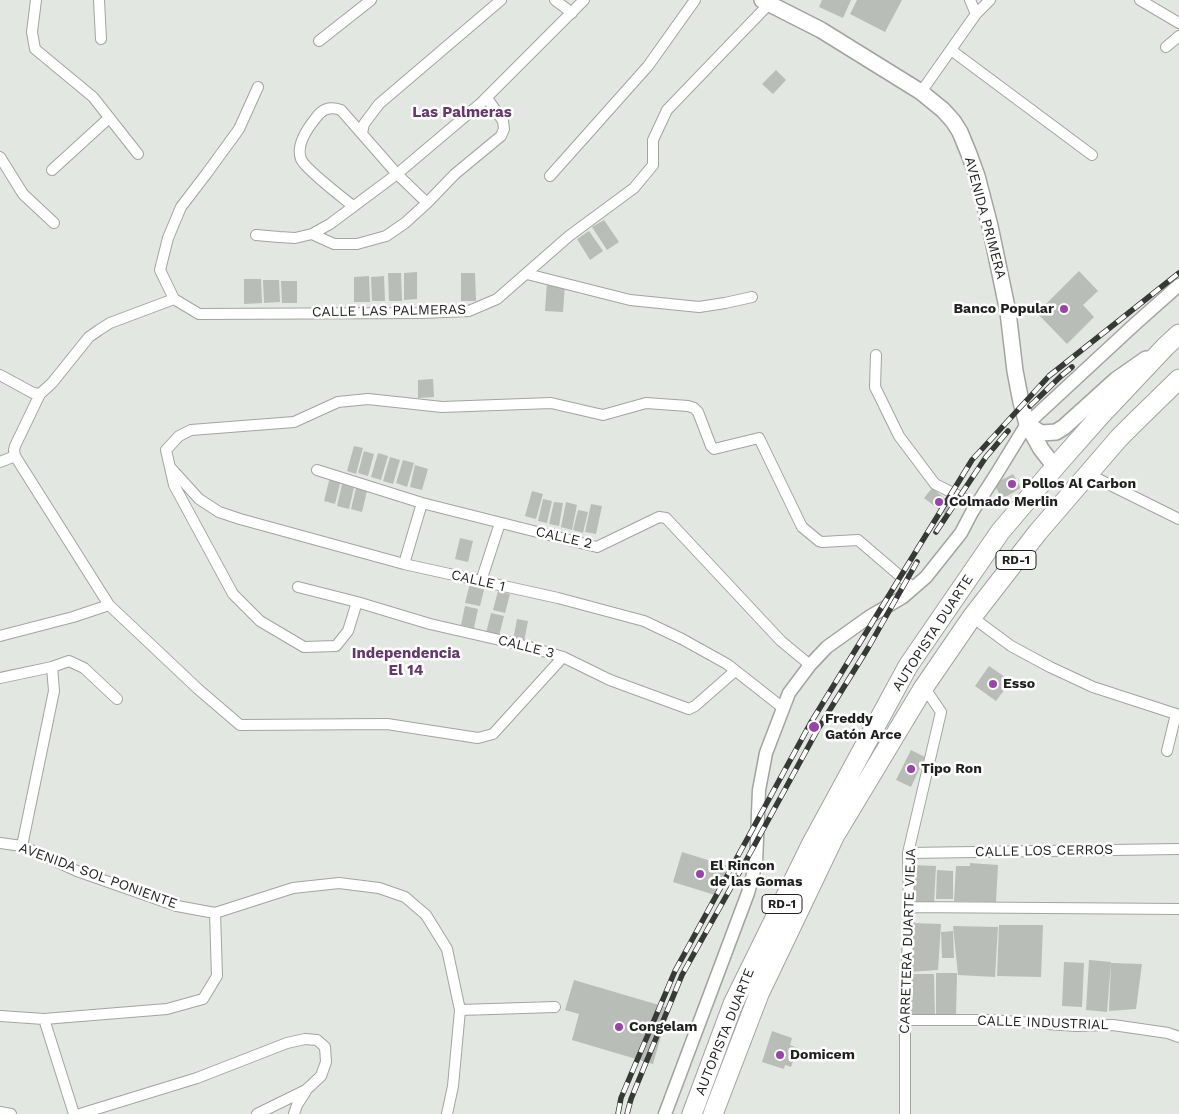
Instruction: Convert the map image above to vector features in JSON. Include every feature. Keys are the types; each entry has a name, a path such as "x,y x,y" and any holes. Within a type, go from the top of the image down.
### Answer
{"highway":[{"name":"AUTOPISTA DUARTE","path":"692,1114 733,1004 812,843 908,666 1000,532 1100,416 1172,340"},
{"name":"AUTOPISTA DUARTE","path":"713,1114 759,994 835,835 924,687 972,617 1038,532 1134,423 1179,379"}],"main road":[{"name":"AVENIDA PRIMERA","path":"765,2 821,30 921,92 943,110 960,132 972,162 990,226 1008,312 1015,371 1027,424 1041,449 1055,467"},
{"path":"1027,424 1041,433 1056,432 1116,380 1172,340"}],"street":[{"path":"36,0 32,32 35,49 93,98 138,154"},
{"path":"99,0 101,39"},
{"path":"319,41 371,0"},
{"path":"362,133 364,124 379,104 501,0"},
{"path":"555,0 572,12"},
{"path":"256,235 295,238 312,234 330,224 397,174 487,98 584,0"},
{"path":"550,176 648,66 695,0"},
{"path":"970,0 976,14"},
{"path":"921,92 976,14 990,0"},
{"path":"1140,0 1179,23"},
{"name":"CALLE LAS PALMERAS","path":"174,299 199,314 469,311 497,299 569,236 634,188 653,165 653,140 667,110 765,2"},
{"path":"1166,47 1179,36"},
{"path":"950,50 1092,155"},
{"path":"258,87 239,128 181,207 168,238 160,270 174,299 110,323 89,337 52,383 40,394 15,446 15,456 108,605 240,725 386,724 478,738 493,734 563,656"},
{"path":"312,234 334,244 358,244 386,236 405,223 455,174 501,136 504,129 503,121 487,98"},
{"path":"353,206 304,165 300,158 300,148 306,130 320,112 333,107 341,110 397,174 427,203"},
{"path":"52,170 109,118"},
{"path":"0,157 23,194 54,223"},
{"path":"527,274 630,300 699,307 752,296"},
{"path":"665,1114 748,893 756,863 759,790 766,753 789,693 810,665 827,647 903,597 926,577 961,533 1027,424 1179,285"},
{"path":"876,355 875,387 899,436 935,484 977,505"},
{"path":"0,375 33,393 40,394"},
{"path":"356,602 348,631 336,646 304,647 260,621 233,594 174,485 166,450 179,436 192,430 294,422 338,402 368,399 442,407 551,403 603,415 646,403 688,406 698,412 711,446 714,449 759,438 802,527 819,541 858,540 914,588"},
{"path":"0,462 15,456"},
{"name":"CALLE 1","path":"170,466 199,499 219,512 240,519 404,564 558,598 644,621 727,664 783,708"},
{"name":"CALLE 2","path":"317,470 422,503 596,546 659,517 666,518 781,640 810,665"},
{"path":"1088,474 1179,519"},
{"path":"404,564 422,503"},
{"path":"481,581 500,523"},
{"name":"CALLE 3","path":"298,587 430,624 563,656 610,680 689,709 695,706 735,671"},
{"path":"0,636 73,617 108,605"},
{"path":"972,617 1012,646 1050,667 1093,687 1178,714 1166,751"},
{"path":"0,678 52,667 69,661 84,668 117,699"},
{"path":"22,846 54,690 52,667"},
{"name":"CARRETERA DUARTE VIEJA","path":"905,1114 905,1020 909,907 908,854 941,712 924,687"},
{"name":"AVENIDA SOL PONIENTE","path":"0,843 22,846 77,871 177,906 215,913 293,888 339,883 379,888 406,897 426,915 447,949 460,1010 453,1086 446,1114"},
{"name":"CALLE LOS CERROS","path":"908,854 1179,849"},
{"path":"909,907 1179,909"},
{"path":"0,1016 44,1019 167,1009 203,999 217,976 215,913"},
{"path":"460,1010 555,1007"},
{"path":"44,1019 74,1114"},
{"name":"CALLE INDUSTRIAL","path":"905,1020 990,1020 1076,1026 1114,1025 1168,1033 1179,1037"},
{"path":"80,1114 197,1078 287,1043 305,1039 317,1040 324,1047 326,1062 321,1076 306,1090 296,1105 294,1114"},
{"path":"257,1114 306,1090"},
{"path":"0,1112 11,1114"}],"building":[{"path":"822,0 851,0 843,18 819,7"},
{"path":"857,0 902,0 885,32 850,14"},
{"path":"776,70 786,80 773,94 762,84"},
{"path":"604,220 619,242 607,250 592,227"},
{"path":"589,231 603,251 590,260 577,239"},
{"name":"Banco Popular","path":"1079,271 1098,291 1083,305 1094,317 1067,344 1037,313"},
{"path":"417,272 417,299 404,300 404,273"},
{"path":"388,273 401,273 402,301 389,301"},
{"path":"461,273 475,273 476,301 461,301"},
{"path":"369,276 370,302 354,302 354,277"},
{"path":"384,276 385,301 372,301 371,277"},
{"path":"244,279 261,279 262,303 244,304"},
{"path":"263,280 279,280 280,302 264,303"},
{"path":"281,281 297,281 297,303 282,303"},
{"path":"547,282 565,284 563,312 545,311"},
{"path":"433,379 434,397 418,398 418,380"},
{"path":"354,446 363,448 356,474 347,471"},
{"path":"364,451 374,454 368,476 358,473"},
{"path":"378,453 388,456 381,480 371,477"},
{"path":"390,457 400,460 393,484 383,481"},
{"path":"403,460 414,463 407,487 396,483"},
{"path":"415,465 428,469 422,490 410,487"},
{"path":"1013,474 1021,488 1002,499 994,484"},
{"path":"330,477 341,480 335,504 324,501"},
{"path":"343,480 355,483 349,509 337,506"},
{"path":"357,484 368,487 362,512 351,509"},
{"name":"Colmado Merlin","path":"932,488 954,506 947,516 924,498"},
{"path":"532,491 543,494 536,519 525,516"},
{"path":"543,499 552,501 547,523 538,521"},
{"path":"554,502 563,503 559,526 549,524"},
{"path":"566,502 577,505 572,530 561,527"},
{"path":"591,504 602,506 596,534 585,532"},
{"path":"578,510 588,512 583,533 573,530"},
{"path":"460,538 473,541 468,562 455,559"},
{"path":"470,583 485,586 480,606 465,603"},
{"path":"498,591 510,594 505,613 493,610"},
{"path":"465,606 478,609 474,628 461,625"},
{"path":"491,613 504,616 499,636 486,633"},
{"path":"517,619 528,621 524,642 513,640"},
{"name":"Esso","path":"989,666 1011,681 996,701 975,686"},
{"name":"Tipo Ron","path":"911,750 925,757 911,787 896,780"},
{"name":"El Rincon de las Gomas","path":"682,852 727,866 718,896 673,882"},
{"path":"970,863 998,865 996,902 954,901 956,866 970,866"},
{"path":"912,865 936,866 934,904 911,903"},
{"path":"937,870 953,871 953,899 936,899"},
{"path":"912,923 941,924 938,970 909,972"},
{"path":"999,925 1043,925 1041,977 997,976"},
{"path":"953,926 998,927 995,977 958,975"},
{"path":"953,931 954,958 942,958 941,932"},
{"path":"1089,960 1111,962 1107,1012 1086,1010"},
{"path":"1064,962 1084,963 1082,1007 1062,1006"},
{"path":"1111,963 1142,964 1136,1009 1109,1011"},
{"path":"936,973 957,973 956,1017 936,1017"},
{"path":"909,974 934,974 935,1018 909,1018"},
{"name":"Congelam","path":"574,980 669,1008 653,1064 572,1040 579,1014 565,1010"},
{"name":"Domicem","path":"772,1031 792,1038 790,1045 798,1048 791,1067 785,1065 784,1069 762,1062"}],"railway":[{"path":"618,1114 621,1098 675,971 810,724 972,460 1049,376 1179,273"},
{"path":"1030,406 1072,367"},
{"path":"936,532 986,457 1008,431"},
{"path":"627,1114 631,1099 682,975 818,729 868,648 917,562"}],"place":[{"name":"Banco Popular","path":"1064,309"},
{"name":"Pollos Al Carbon","path":"1012,484"},
{"name":"Colmado Merlin","path":"939,502"},
{"name":"Esso","path":"993,684"},
{"name":"Freddy Gatón Arce","path":"814,727"},
{"name":"Tipo Ron","path":"911,769"},
{"name":"El Rincon de las Gomas","path":"700,874"},
{"name":"Congelam","path":"619,1027"},
{"name":"Domicem","path":"780,1055"}],"district":[{"name":"Las Palmeras","path":"462,113"},
{"name":"Independencia El 14","path":"406,662"}]}
